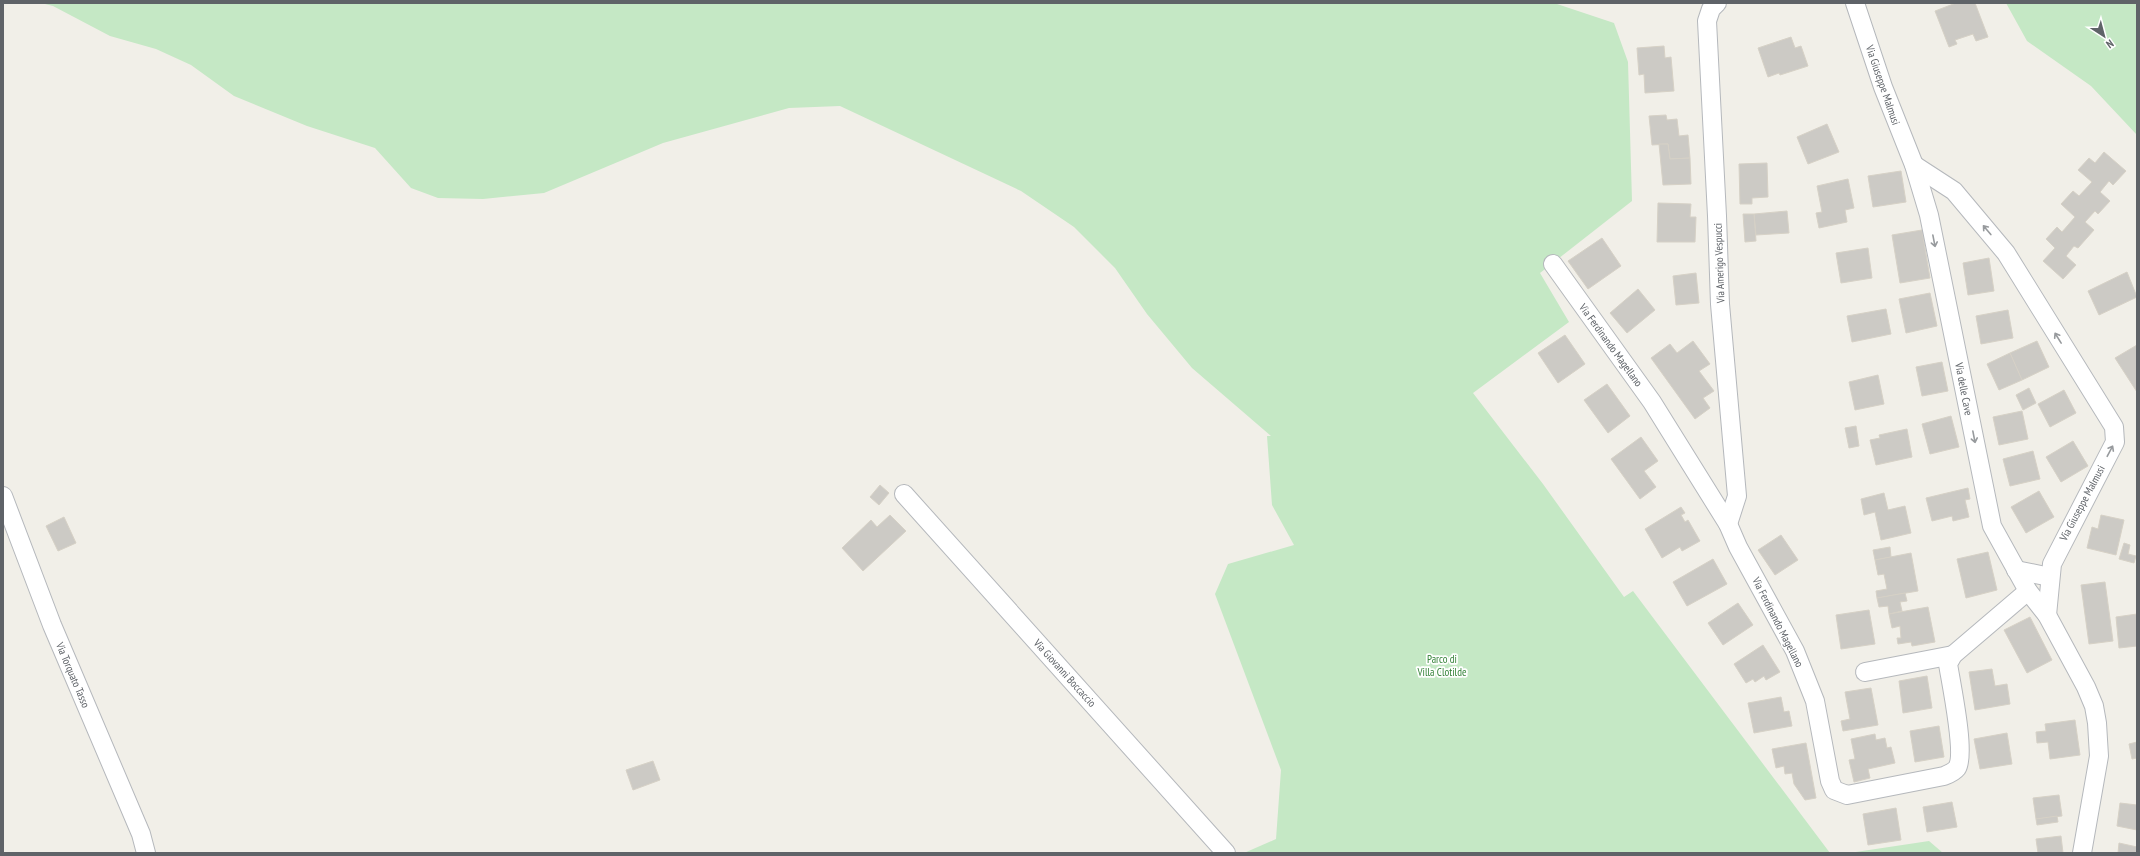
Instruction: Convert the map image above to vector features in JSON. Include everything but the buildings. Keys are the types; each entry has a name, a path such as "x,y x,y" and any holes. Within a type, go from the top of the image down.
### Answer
{"street":[{"name":"Via Amerigo Vespucci","path":"1717,3 1711,8 1707,21 1720,304 1737,496 1728,524"},
{"name":"Via Giuseppe Malmusi","path":"1855,3 1882,87 1914,165 1925,203"},
{"name":"Via Giuseppe Malmusi","path":"1914,165 1954,191 2006,253 2114,427 2115,442 2061,542 2052,564 2047,615"},
{"path":"1925,203 1954,191"},
{"name":"Via delle Cave","path":"1925,203 1992,526 2028,591 2047,615"},
{"name":"Via Ferdinando Magellano","path":"1553,264 1652,402 1728,524 1738,547 1795,651 1813,696 1830,781 1834,790 1847,795 1944,776 1958,767 1961,752 1948,664 1953,655"},
{"name":"Via Giovanni Boccaccio","path":"904,494 1226,853"},
{"name":"Via Torquato Tasso","path":"3,496 52,625 141,834 146,853"},
{"path":"2016,570 2050,577"},
{"path":"1865,672 1953,655 2028,591"},
{"path":"2047,615 2086,688 2098,723 2098,767 2082,853"}],"green space":[{"name":"Parco di Villa Clotilde","path":"41,3 1554,3 1614,23 1628,62 1632,201 1540,273 1569,322 1473,393 1543,484 1624,597 1633,591 1830,853 1244,853 1276,839 1281,770 1215,594 1228,564 1294,545 1272,505 1267,436 1271,436 1192,368 1147,314 1115,268 1074,227 1021,191 840,106 789,108 663,143 544,193 483,199 438,198 411,188 375,148 307,126 234,96 191,65 156,49 110,36 53,6"},
{"path":"2006,3 2137,3 2137,135 2091,86 2027,41"},
{"path":"1929,841 1943,853 1849,853"}]}
